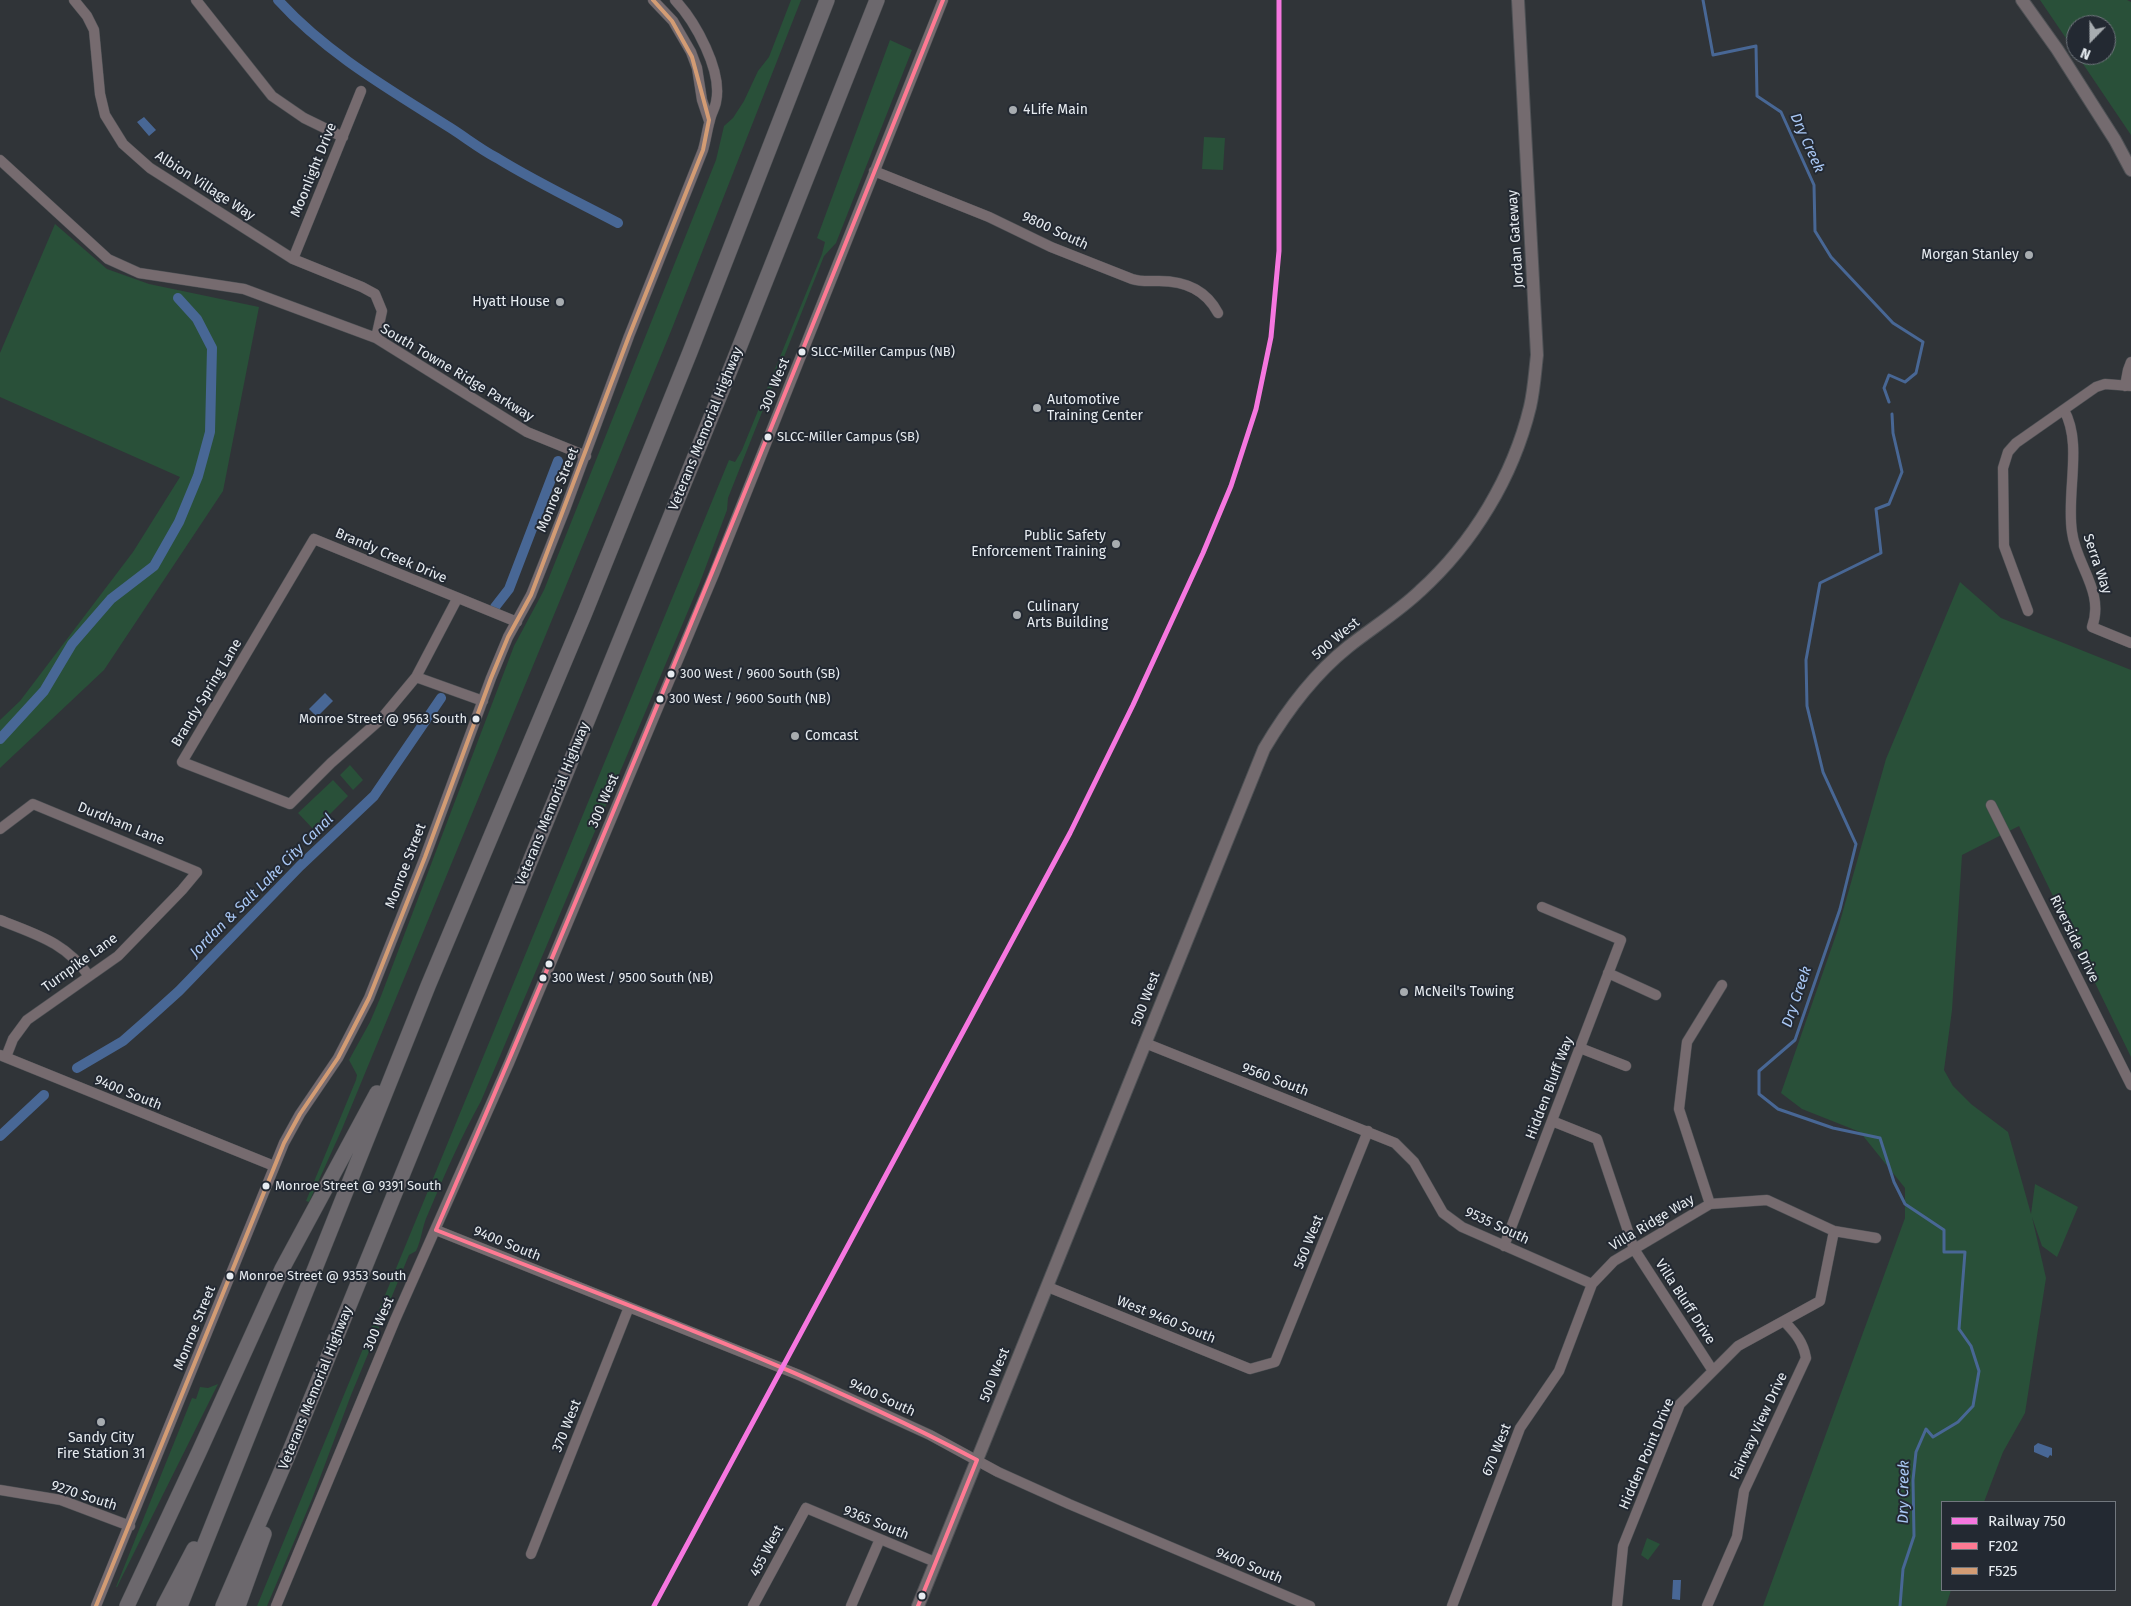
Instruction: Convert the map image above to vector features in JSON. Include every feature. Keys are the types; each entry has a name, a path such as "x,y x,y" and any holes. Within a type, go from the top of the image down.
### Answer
{"highway":[{"path":"180,1606 428,986 587,606 690,352 827,0"},
{"name":"Veterans Memorial Highway","path":"223,1606 290,1453 732,363 877,0"},
{"path":"127,1606 282,1269 379,1088 428,986"},
{"path":"238,1606 290,1453"},
{"path":"164,1606 234,1474"}],"main road":[{"name":"Jordan Gateway","path":"1507,472 1530,408 1537,355 1518,0"},
{"path":"2022,0 2057,49 2115,140 2131,170"},
{"name":"500 West","path":"918,1606 1264,748 1281,721 1324,668 1348,647 1399,609 1443,568 1481,518 1507,472"}],"street":[{"name":"Albion Village Way","path":"74,0 87,16 94,30 100,94 105,116 123,144 150,168 293,259 375,294 382,311 376,338"},
{"path":"196,0 272,96 304,118 344,136"},
{"path":"653,0 673,21 691,52 697,68 702,100 709,121"},
{"name":"Monroe Street","path":"96,1606 284,1143 300,1114 338,1058 360,1018 425,857 500,656 531,594 586,456 629,336 700,159 709,121 717,100 711,63 696,27 675,0"},
{"name":"300 West","path":"276,1606 395,1320 509,1063 714,574 942,0"},
{"name":"Moonlight Drive","path":"293,259 361,91"},
{"name":"South Towne Ridge Parkway","path":"0,160 108,259 139,273 244,289 376,338 526,432 586,456"},
{"name":"9800 South","path":"874,171 989,217 1051,247 1132,279 1145,282 1176,282 1202,292 1212,301 1218,313"},
{"path":"2028,611 2004,546 2003,463 2008,452 2016,443 2099,385 2128,386 2128,370 2131,362"},
{"name":"Serra Way","path":"2064,410 2072,429 2072,533 2097,605 2092,627 2131,643"},
{"name":"Brandy Creek Drive","path":"314,539 517,622"},
{"name":"Brandy Spring Lane","path":"290,804 182,762 314,539"},
{"name":"Brandy Creek Drive","path":"290,804 331,763 381,719 416,677 457,599"},
{"path":"416,677 483,701"},
{"name":"Durdham Lane","path":"0,829 33,804 178,862 197,872"},
{"name":"Riverside Drive","path":"1991,805 2131,1085"},
{"name":"Turnpike Lane","path":"3,1056 27,1020 118,956 197,872"},
{"name":"Hidden Bluff Way","path":"1504,1246 1621,940 1542,907"},
{"path":"0,920 58,945 71,954 90,976"},
{"path":"1608,973 1656,995"},
{"path":"1710,1204 1679,1109 1687,1042 1722,985"},
{"name":"9560 South","path":"1145,1043 1396,1143"},
{"path":"1580,1048 1626,1066"},
{"name":"9400 South","path":"3,1056 274,1166"},
{"name":"Villa Bluff Drive","path":"1552,1121 1597,1139 1634,1249 1713,1371"},
{"name":"560 West","path":"1275,1362 1368,1131"},
{"name":"9535 South","path":"1396,1143 1414,1162 1444,1213 1462,1227 1592,1284"},
{"name":"Villa Ridge Way","path":"1592,1284 1614,1261 1710,1204 1767,1200 1834,1231 1876,1238"},
{"name":"9400 South","path":"436,1230 799,1375 930,1435 998,1472 1123,1528 1310,1606"},
{"name":"Hidden Point Drive","path":"1617,1606 1623,1546 1680,1404 1738,1346 1820,1301 1834,1231"},
{"name":"670 West","path":"1452,1606 1520,1428 1559,1371 1592,1284"},
{"name":"West 9460 South","path":"1048,1287 1250,1369 1275,1362"},
{"name":"370 West","path":"531,1554 629,1307"},
{"name":"Fairway View Drive","path":"1707,1606 1737,1537 1744,1491 1806,1358 1803,1344 1798,1335 1784,1321"},
{"name":"9270 South","path":"0,1490 62,1500 130,1526"},
{"name":"9365 South","path":"806,1508 935,1562"},
{"name":"455 West","path":"753,1606 806,1508"},
{"path":"851,1606 880,1540"}],"green space":[{"path":"791,0 801,0 671,331 342,1129 309,1202 306,1201 356,1080 357,1075 349,1060 370,1022 381,996 514,646 544,590 716,160 724,126 733,118 744,101 758,71 769,57"},
{"path":"2040,0 2127,0 2131,2 2131,135 2084,65 2116,65 2116,15 2066,15 2066,38"},
{"path":"890,40 912,50 836,243 824,256 728,498 727,510 699,585 481,1101 440,1185 426,1219 420,1242 416,1251 409,1255 351,1395 312,1499 267,1606 257,1606 729,460 735,462 742,450 822,254 825,242 817,238"},
{"path":"1204,137 1225,138 1223,170 1202,169"},
{"path":"55,224 107,269 149,284 259,307 223,491 104,670 0,768 0,720 20,701 133,552 180,477 0,397 0,353"},
{"path":"1960,582 2001,618 2131,670 2131,1057 2019,826 1962,855 1952,1010 1944,1070 1953,1086 1971,1104 2008,1132 2031,1214 2035,1184 2078,1207 2057,1257 2042,1246 2032,1217 2046,1278 2025,1413 2003,1452 1984,1501 1941,1501 1941,1591 1951,1591 1946,1606 1763,1606 1905,1218 1905,1188 1860,1132 1802,1109 1781,1093 1837,932 1886,759"},
{"path":"350,765 363,780 353,790 340,775"},
{"path":"333,780 348,796 314,830 298,813"},
{"path":"218,1384 116,1587 192,1398 196,1399 200,1387 208,1388"},
{"path":"1647,1538 1660,1544 1648,1560 1641,1555"}],"water":[{"path":"144,117 156,130 149,136 137,122"},
{"path":"325,693 333,701 317,717 309,709"},
{"path":"2038,1443 2052,1448 2052,1456 2050,1455 2048,1458 2034,1452 2034,1446"},
{"path":"1673,1580 1681,1580 1680,1600 1672,1599"}],"waterway":[{"name":"Jordan & Salt Lake City Canal","path":"278,0 317,37 381,84 542,184 618,223"},
{"name":"Dry Creek","path":"1703,0 1713,55 1756,46 1757,96 1781,112 1814,185 1815,231 1831,257 1893,323 1923,342 1916,373 1905,382 1889,375 1884,388 1889,402"},
{"path":"0,739 44,691 72,644 111,599 154,566 179,522 198,476 210,432 212,348 197,319 178,298"},
{"name":"Dry Creek","path":"1892,414 1893,433 1902,472 1889,504 1876,509 1881,553 1820,583 1806,660 1807,706 1823,772 1856,844 1840,909 1795,1040 1759,1071 1759,1094 1778,1109 1833,1128 1880,1138 1894,1182 1905,1204 1944,1230 1944,1252 1965,1252 1959,1329 1971,1346 1979,1371 1973,1406 1958,1422 1933,1437 1926,1429 1916,1452 1913,1480 1914,1536 1903,1569 1900,1606"},
{"name":"Jordan & Salt Lake City Canal","path":"495,607 509,589 558,461"},
{"name":"Jordan & Salt Lake City Canal","path":"77,1068 123,1041 179,991 300,866 374,796 441,698"},
{"name":"Jordan & Salt Lake City Canal","path":"0,1136 44,1095"}],"rail line":[{"name":"750","path":"654,1606 1070,833 1133,705 1203,553 1231,486 1256,409 1271,337 1279,251 1279,0"}],"transit line":[{"name":"F525","path":"96,1606 284,1143 300,1114 338,1058 369,998 425,857 491,678 508,637 531,595 629,336 703,150 709,120 692,57 672,21 653,0"},
{"name":"F202","path":"436,1230 694,617 943,0"},
{"name":"F202","path":"436,1230 642,1310 778,1366 845,1395 977,1460"},
{"name":"F202","path":"918,1606 977,1460"}],"place":[{"name":"4Life Main","path":"1013,110"},
{"name":"Morgan Stanley","path":"2029,255"},
{"name":"Hyatt House","path":"560,302"},
{"name":"SLCC-Miller Campus (NB)","path":"802,352"},
{"name":"Automotive Training Center","path":"1037,408"},
{"name":"SLCC-Miller Campus (SB)","path":"768,437"},
{"name":"Public Safety Enforcement Training","path":"1116,544"},
{"name":"Culinary Arts Building","path":"1017,615"},
{"name":"300 West / 9600 South (SB)","path":"671,674"},
{"name":"300 West / 9600 South (NB)","path":"660,699"},
{"name":"Monroe Street @ 9563 South","path":"476,719"},
{"name":"Comcast","path":"795,736"},
{"name":"300 West / 9500 South (NB)","path":"543,978"},
{"name":"McNeil's Towing","path":"1404,992"},
{"name":"Monroe Street @ 9391 South","path":"266,1186"},
{"name":"Monroe Street @ 9353 South","path":"230,1276"},
{"name":"Sandy City Fire Station 31","path":"101,1422"}]}
